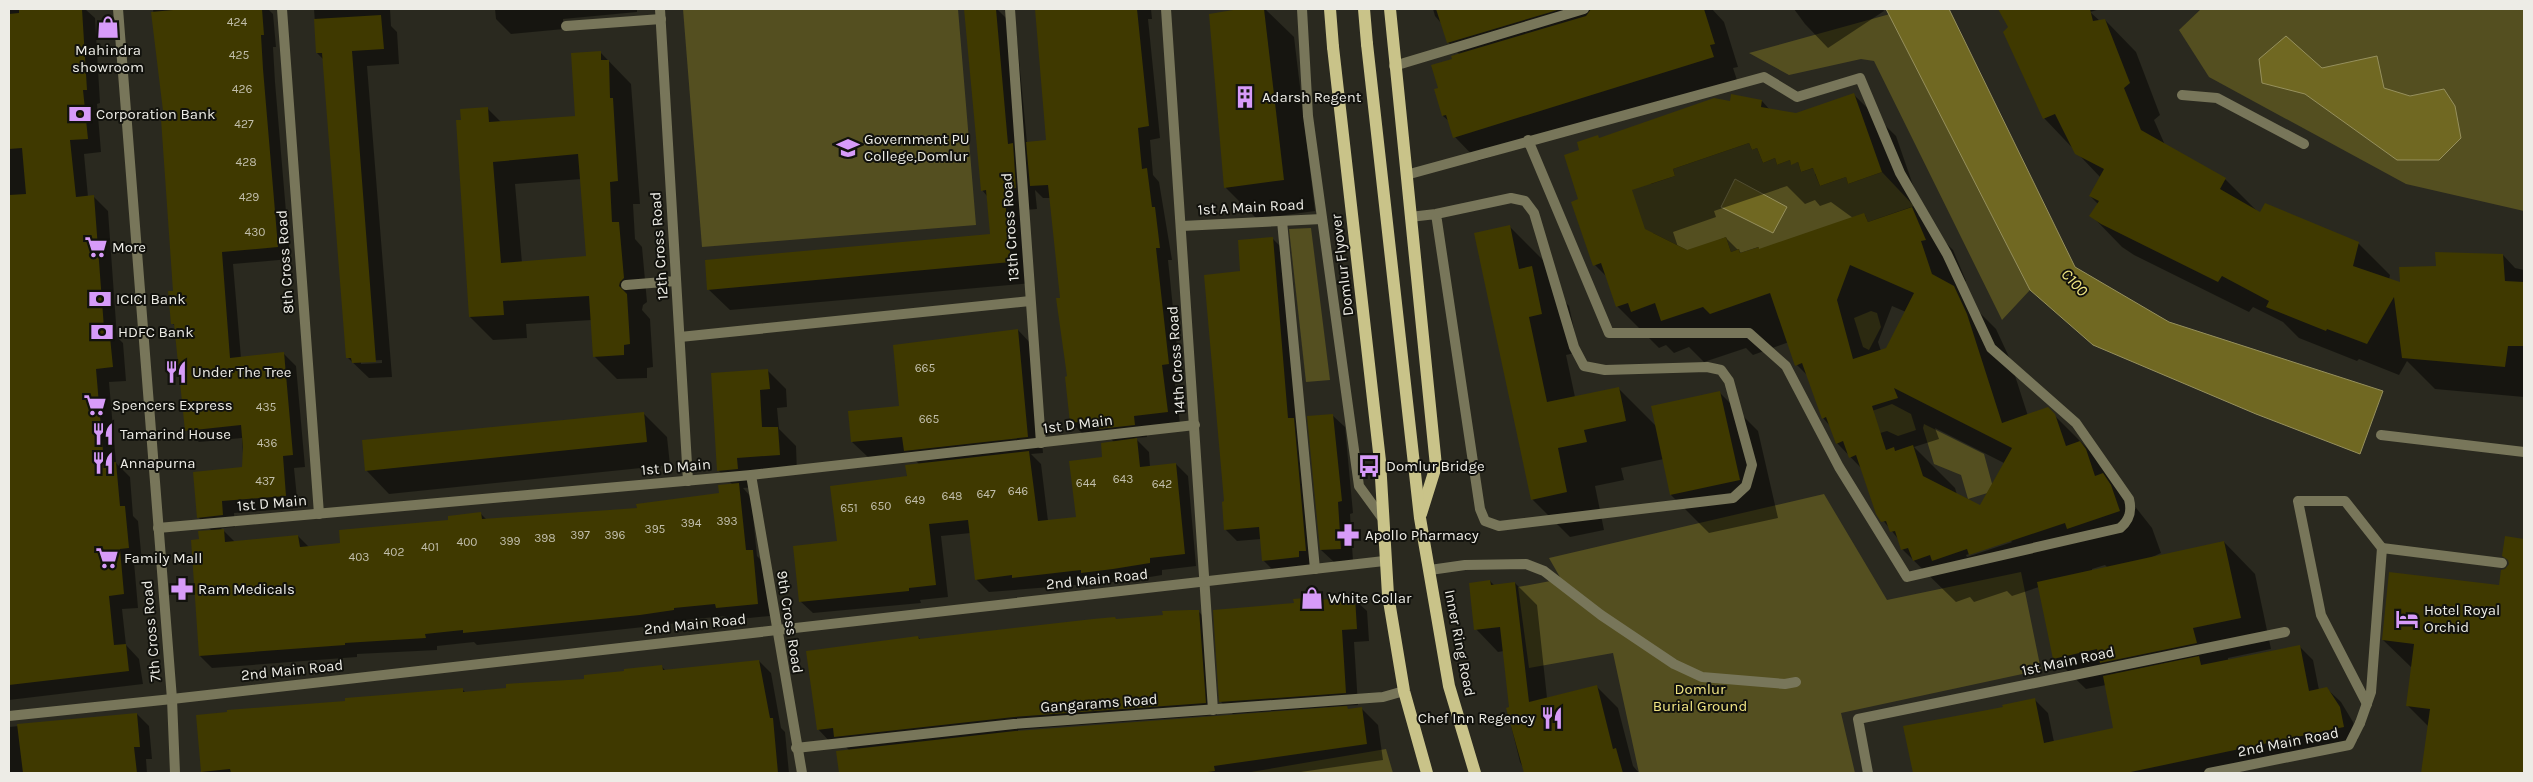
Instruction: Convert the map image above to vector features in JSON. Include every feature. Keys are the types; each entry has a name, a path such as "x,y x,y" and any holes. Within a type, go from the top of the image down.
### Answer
{"main road":[{"name":"Domlur Flyover","path":"1330,9 1380,461 1384,518"},
{"path":"1364,9 1366,44 1420,518"},
{"path":"1390,9 1394,66 1436,466 1420,518"},
{"path":"1384,518 1384,561 1404,691 1427,773"},
{"name":"Inner Ring Road","path":"1420,518 1449,686 1475,773"}],"street":[{"name":"7th Cross Road","path":"118,9 172,698 175,773"},
{"name":"8th Cross Road","path":"282,9 319,514"},
{"name":"13th Cross Road","path":"1010,9 1041,443"},
{"name":"14th Cross Road","path":"1166,9 1213,710"},
{"path":"1302,9 1308,116 1359,486 1384,518"},
{"path":"1394,66 1584,9"},
{"path":"566,26 660,14"},
{"name":"12th Cross Road","path":"660,14 688,481"},
{"path":"1406,175 1528,140 1764,77 1797,97 1860,78 1900,173 1947,254 1991,348 2076,423 2128,499 2130,513 2128,519 2120,528 1907,577 1839,467 1786,366 1750,333 1609,333 1528,140"},
{"path":"2182,95 2217,98 2304,144"},
{"path":"1410,217 1436,214 1511,198 1525,201 1534,213 1574,347 1584,366 1605,370 1707,367 1722,370 1729,381 1752,465 1746,486 1733,498 1499,526 1485,521 1480,509 1436,214"},
{"name":"1st A Main Road","path":"1182,226 1322,218"},
{"path":"1282,221 1315,569"},
{"path":"626,285 676,281"},
{"path":"680,337 1030,301"},
{"name":"1st D Main","path":"158,528 751,475 1195,425"},
{"path":"2381,435 2524,452"},
{"name":"9th Cross Road","path":"751,475 796,748 802,773"},
{"path":"2298,501 2345,501 2382,548 2371,692 2367,704 2322,615 2298,501"},
{"path":"2382,548 2502,563"},
{"name":"2nd Main Road","path":"9,716 1384,561"},
{"path":"1430,570 1465,565 1526,564 1544,571 1601,614 1674,664 1702,677 1785,684 1796,682"},
{"name":"1st Main Road","path":"1868,773 1858,719 2285,632"},
{"name":"Gangarams Road","path":"796,748 1014,724 1383,697 1404,691"},
{"name":"2nd Main Road","path":"2209,773 2349,745 2360,724 2367,704"}],"green space":[{"name":"Government PU College,Domlur","path":"683,9 958,9 976,225 702,247"},
{"path":"2201,9 2524,9 2524,211 2406,184 2209,77 2179,30"},
{"path":"1890,14 2030,290 2002,320 1874,61 1861,59 1789,75 1749,53"},
{"path":"1749,143 1752,150 1757,148 1763,163 1775,158 1777,165 1790,160 1791,164 1798,162 1801,172 1820,166 1815,174 1820,186 1846,177 1848,184 1882,172 1914,206 1868,222 1865,215 1762,257 1758,247 1740,253 1739,249 1731,252 1726,237 1691,252 1653,233 1649,241 1620,173 1651,184 1675,176 1673,169"},
{"path":"1311,228 1330,380 1306,382 1289,229"},
{"path":"1871,311 1877,313 1881,327 1869,350 1863,347 1854,318"},
{"path":"1892,404 1911,414 1916,430 1898,436 1887,431 1880,433 1872,411"},
{"path":"1924,424 1984,454 1994,491 1968,499 1961,475 1934,464 1923,428"},
{"name":"Domlur Burial Ground","path":"1824,494 1887,600 2021,572 2041,670 1841,713 1855,773 1639,773 1613,653 1529,668 1518,587 1561,579 1549,558"},
{"path":"1386,749 1393,773 1245,773"}],"water":[{"name":"C100","path":"1886,9 1949,9 2075,267 2169,322 2383,391 2360,454 2256,414 2093,345 2030,290"},
{"path":"2286,36 2322,68 2377,56 2384,88 2410,96 2444,89 2455,106 2461,138 2439,160 2397,160 2305,94 2262,83 2259,59"},
{"path":"1735,179 1787,207 1773,233 1721,207"}],"building":[{"path":"19,9 82,9 87,90 83,90 88,139 70,140 76,197 94,195 104,328 109,327 113,367 96,369 104,463 116,462 120,506 125,506 129,548 120,549 124,594 109,596 114,645 126,644 129,671 9,685 9,195 26,194 22,148 9,149 9,14 19,13"},
{"path":"184,9 262,9 264,35 261,35 263,69 278,247 222,252 230,358 284,352 293,455 283,456 286,496 222,501 223,515 197,518 193,472 242,467 243,448 241,425 185,431 174,324 171,324 168,291 173,291 161,119 164,119 151,12"},
{"path":"964,9 996,9 1008,144 1013,143 1016,188 1004,189 1011,262 707,290 705,260 990,234 986,190 981,191"},
{"path":"1035,9 1137,9 1149,126 1138,128 1142,169 1147,168 1152,207 1155,207 1160,248 1156,248 1169,364 1162,365 1168,412 1134,416 1135,425 1099,429 1098,420 1070,423 1065,377 1067,376 1056,298 1060,298 1048,185 1030,186 1026,142 1046,140"},
{"name":"Adarsh Regent","path":"1239,9 1264,9 1284,180 1224,188 1209,14"},
{"path":"1436,9 1561,9 1447,43"},
{"path":"1591,9 1704,9 1715,44 1710,45 1714,57 1453,138 1446,115 1442,116 1434,89 1438,88 1431,65 1452,59 1451,56 1586,16"},
{"path":"1998,9 2090,9 2093,21 2105,19 2130,83 2124,88 2141,130 2226,178 2220,189 2260,212 2265,203 2359,242 2353,266 2400,282 2399,267 2436,266 2435,252 2503,254 2505,281 2524,282 2524,346 2508,346 2505,367 2402,358 2394,297 2367,344 2327,329 2326,331 2266,307 2269,301 2222,276 2218,282 2101,224 2089,216 2099,201 2089,196 2104,169 2075,154 2055,114 2043,119 2003,32 2008,27"},
{"path":"381,15 384,49 352,51 376,362 352,363 351,358 346,358 322,53 316,53 314,19"},
{"path":"601,51 601,60 609,60 610,98 613,98 618,181 610,182 612,222 619,222 624,278 619,286 627,294 630,344 624,345 624,355 593,357 589,296 503,301 504,315 469,317 456,120 461,120 460,109 488,107 489,122 575,116 571,53","holes":["578,154 586,256 501,263 493,162"]},
{"path":"1854,93 1882,172 1848,184 1846,177 1820,186 1813,168 1801,172 1798,162 1791,165 1790,160 1777,165 1775,158 1763,163 1757,148 1752,150 1749,143 1673,169 1675,176 1632,190 1645,229 1687,250 1726,237 1731,252 1739,249 1740,253 1759,247 1759,249 1864,213 1868,222 1912,207 1926,240 1921,241 1932,274 1954,286 1967,314 2002,423 2048,407 2055,414 2066,446 2080,441 2086,449 2095,476 2103,473 2111,485 2120,511 2067,529 2065,523 1969,555 1967,549 1932,561 1930,555 1913,561 1908,548 1901,550 1895,531 1890,532 1886,521 1881,522 1876,514 1856,455 1849,458 1843,441 1836,444 1826,417 1822,419 1802,363 1795,366 1770,293 1710,314 1703,307 1661,321 1655,303 1631,312 1628,303 1616,307 1601,263 1593,266 1571,202 1578,199 1564,155 1579,150 1577,142 1598,135 1599,138 1714,98 1730,101 1731,94 1762,100 1761,107 1796,113","holes":["1850,265 1914,293 1886,348 1853,359 1837,300","1894,388 2012,448 1980,505 1923,476 1913,445 1895,451 1894,447 1886,450 1872,406 1898,398"]},
{"path":"1510,225 1519,269 1532,266 1542,314 1529,317 1547,402 1619,387 1626,421 1584,430 1587,442 1558,448 1567,492 1531,500 1474,233"},
{"path":"1273,237 1288,418 1294,418 1306,551 1299,551 1299,557 1262,561 1259,527 1224,530 1222,502 1224,501 1204,275 1240,271 1238,240"},
{"path":"1018,329 1028,437 904,451 902,437 851,442 848,411 899,406 893,345"},
{"path":"768,369 770,389 760,390 762,427 778,427 780,455 737,458 738,469 717,471 711,373"},
{"path":"1720,391 1740,480 1670,495 1651,406"},
{"path":"644,412 647,442 365,471 362,440"},
{"path":"1333,414 1342,501 1338,502 1341,549 1320,550 1307,416"},
{"path":"1137,438 1140,467 1176,463 1185,554 1150,558 1150,563 1081,573 1081,570 1012,578 1012,575 975,580 968,520 929,524 936,585 909,588 909,591 799,602 793,546 837,541 830,486 907,476 905,465 1029,451 1038,521 1076,517 1069,461 1102,457 1101,443"},
{"path":"739,483 746,550 753,550 758,604 716,608 715,604 674,608 674,610 640,615 463,633 463,630 425,634 426,638 199,656 191,540 199,539 198,531 224,529 225,542 298,535 300,547 340,543 339,530 448,520 448,516 481,512 482,519 637,508 636,504 719,493 718,485"},
{"path":"2505,536 2524,539 2524,773 2421,773 2430,709 2406,706 2414,644 2382,640 2389,572 2499,585 2501,570 2505,569 2509,564 2508,560 2502,556"},
{"path":"2224,541 2241,618 2193,628 2197,643 2100,663 2097,649 2053,659 2037,582"},
{"path":"1490,580 1491,585 1515,582 1529,702 1597,685 1613,749 1616,748 1623,773 1524,773 1506,708 1509,707 1500,627 1474,630 1469,583"},
{"path":"1316,597 1317,600 1355,597 1357,629 1342,630 1346,693 1219,702 1213,610 1294,603 1293,599"},
{"path":"1199,610 1206,703 1014,717 834,737 833,728 817,730 806,651 918,636 919,639 1093,619 1163,615 1162,611"},
{"path":"2300,645 2309,691 2327,687 2340,707 2344,727 2126,773 1913,773 1903,726 2003,707 2002,705 2035,698 2044,743 2113,728 2103,676 2199,656 2201,665"},
{"path":"759,660 770,718 773,718 778,773 231,773 230,769 201,772 196,715 227,712 227,710 345,701 345,698 463,688 463,692 506,688 506,684 584,679 584,675 662,665 663,670"},
{"path":"1347,706 1348,709 1362,707 1367,744 1214,766 1215,771 1201,773 839,773 836,751 1015,731"},
{"path":"137,713 140,747 134,747 137,773 23,773 17,724"}],"place":[{"name":"Mahindra showroom","path":"108,27"},
{"name":"Adarsh Regent","path":"1245,97"},
{"name":"Corporation Bank","path":"80,114"},
{"name":"Government PU College,Domlur","path":"848,148"},
{"name":"More","path":"96,247"},
{"name":"ICICI Bank","path":"100,299"},
{"name":"HDFC Bank","path":"102,332"},
{"name":"Under The Tree","path":"176,372"},
{"name":"Spencers Express","path":"95,405"},
{"name":"Tamarind House","path":"103,434"},
{"name":"Annapurna","path":"103,463"},
{"name":"Domlur Bridge","path":"1369,466"},
{"name":"Apollo Pharmacy","path":"1348,535"},
{"name":"Family Mall","path":"107,558"},
{"name":"Ram Medicals","path":"182,589"},
{"name":"White Collar","path":"1312,598"},
{"name":"Hotel Royal Orchid","path":"2407,619"},
{"name":"Chef Inn Regency","path":"1552,718"}]}
